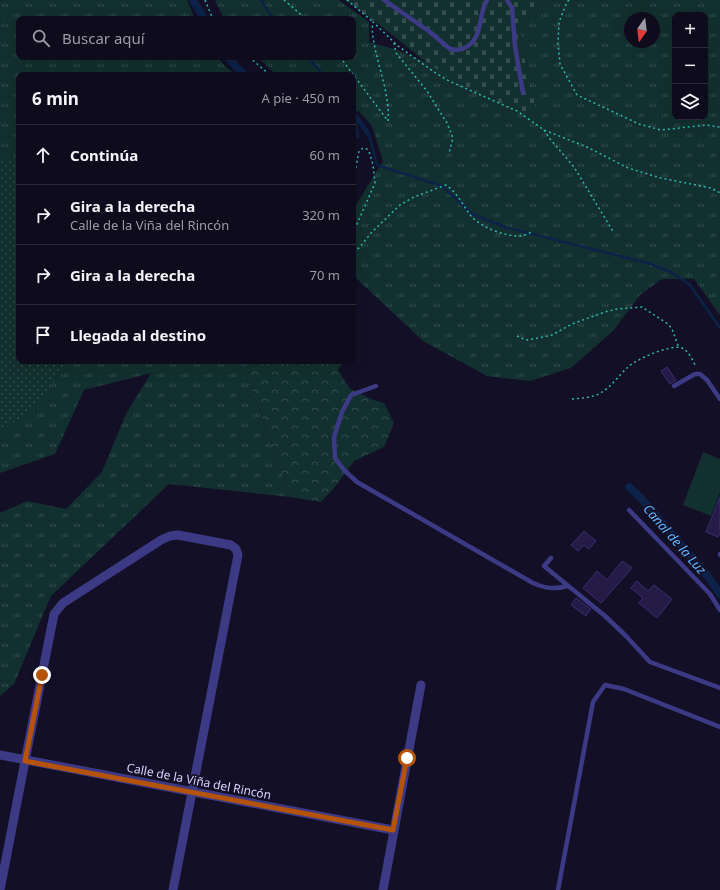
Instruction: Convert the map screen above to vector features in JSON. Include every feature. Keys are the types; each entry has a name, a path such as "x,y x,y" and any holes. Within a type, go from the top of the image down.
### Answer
{"street":[{"path":"0,890 53,618 59,606 165,538 178,536 231,545 236,549 238,555 173,890"},
{"path":"383,890 421,686"},
{"name":"Calle de la Viña del Rincón","path":"0,756 393,830"}],"lane":[{"path":"384,0 430,32 450,49 463,49 476,38 487,0"},
{"path":"507,0 512,8 515,46 523,93"},
{"path":"674,386 695,374 700,374 707,380 720,398"},
{"path":"376,386 351,395 342,412 334,437 336,458 344,470 357,482 532,583 545,588 557,589 567,586"},
{"path":"629,510 710,594 720,610"},
{"path":"551,558 544,566 605,616 650,662 720,688"},
{"path":"558,890 593,702 605,685 624,689 720,727"}],"path":[{"path":"206,0 212,16"},
{"path":"284,0 303,16"},
{"path":"347,0 414,58 450,81 516,111 544,130 587,147 628,168 661,178 711,188 720,192"},
{"path":"569,0 559,22 558,43 560,64 577,95 639,124 661,130 706,125 720,127"},
{"path":"356,78 388,121 389,114 385,91 371,28 373,22"},
{"path":"394,42 396,53 427,91 446,123 453,138 449,153"},
{"path":"252,60 266,72"},
{"path":"342,60 351,72"},
{"path":"544,130 574,167 614,233"},
{"path":"356,167 359,150 363,148 367,149 373,165 375,183 356,226"},
{"path":"356,250 400,205 414,197 446,185 456,195 478,223 488,228 514,236 523,236 533,231"},
{"path":"517,336 526,340 552,335 572,324 605,312 617,309 642,307 668,324 672,329 679,348"},
{"path":"572,399 592,397 601,393 626,368 644,356 659,351 679,348 686,351 700,374"}],"green space":[{"path":"0,0 187,0 194,16 16,16 16,60 220,60 232,72 16,72 16,364 249,364 245,368 290,497 169,484 51,596 14,684 0,696 0,513 27,501 66,509 102,472 126,414 151,373 84,390 55,454 0,473"},
{"path":"215,0 339,0 369,22 369,42 398,50 446,71 527,72 520,32 524,22 549,0 720,0 720,315 694,279 662,279 640,295 613,331 571,368 530,381 487,376 423,341 356,278 356,205 383,161 372,126 359,111 356,112 356,72 273,72 261,60 356,60 356,16 223,16"},
{"path":"345,0 549,0 524,22 520,32 535,107 533,110 522,114 455,81 422,59 385,29"},
{"path":"16,158 16,364 66,364 36,408 0,431 0,162"},
{"path":"250,364 342,364 338,370 350,389 371,399 384,403 394,423 384,447 354,461 334,488 321,502 290,497 245,368"},
{"path":"703,452 720,459 720,493 711,516 683,505"}],"building":[{"path":"667,367 676,380 670,384 661,371"},
{"path":"720,497 720,533 718,537 706,532"},
{"path":"584,531 596,541 589,549 584,545 578,551 571,545"},
{"path":"622,561 632,568 601,603 583,588 597,571 607,580"},
{"path":"637,581 648,591 654,585 672,599 657,618 639,603 643,598 631,588"},
{"path":"576,598 591,609 586,616 571,605"}],"waterway":[{"path":"193,0 202,16"},
{"path":"261,0 271,16"},
{"path":"230,60 242,72"},
{"path":"310,60 320,72"},
{"path":"356,115 368,131 377,165 442,186 472,214 505,227 651,264 671,272 690,285 720,328"},
{"path":"356,118 368,135"},
{"path":"356,124 358,137 356,135"},
{"name":"Canal de la Luz","path":"629,487 641,498 706,574 720,594"}],"route":[{"path":"42,675 25,761 393,830 407,758"}]}
